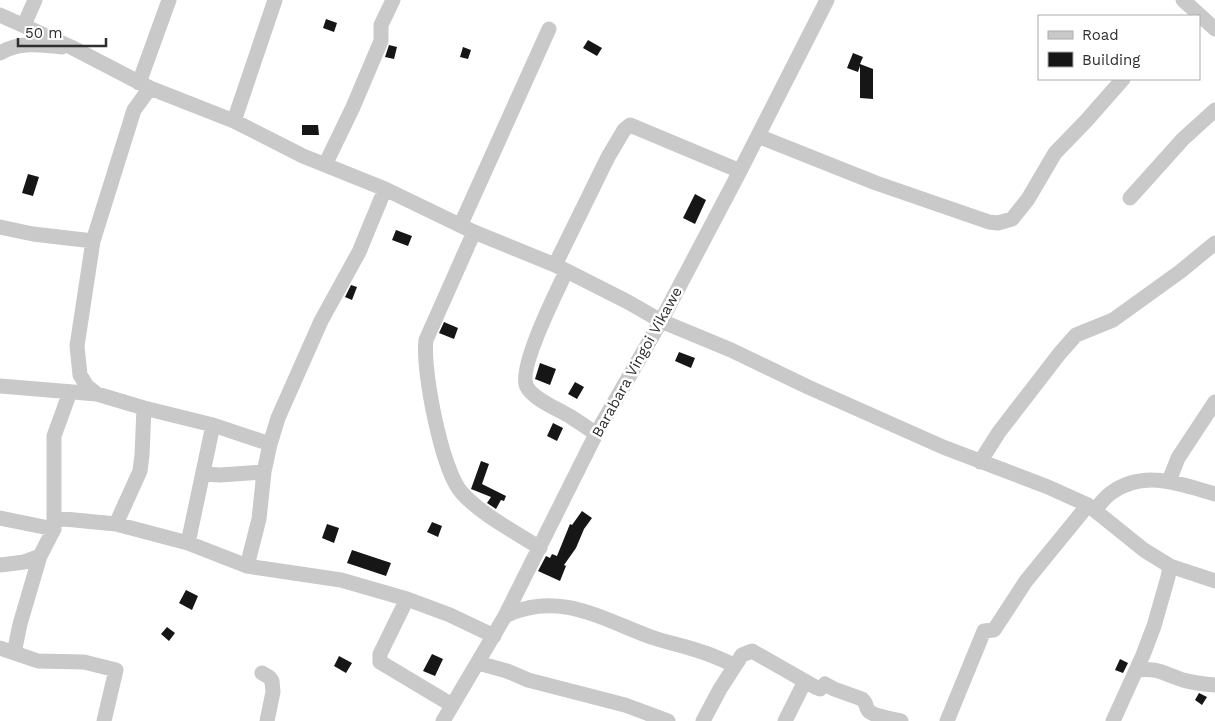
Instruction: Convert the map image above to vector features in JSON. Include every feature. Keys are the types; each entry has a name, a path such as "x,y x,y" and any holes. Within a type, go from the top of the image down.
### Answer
{"street":[{"path":"24,25 35,0"},
{"path":"97,394 87,386 80,375 77,346 93,241 134,110 145,85 169,0"},
{"path":"234,121 275,0"},
{"path":"324,165 353,107 381,41 381,25 393,0"},
{"name":"Barabara Vingoi Vikawe","path":"442,721 505,616 596,434 662,321 827,0"},
{"path":"1183,0 1191,13"},
{"path":"0,15 70,47 145,85 234,121 324,165 385,189 461,224 474,232 561,269 662,321 980,462 1048,487 1092,508 1144,550 1170,566 1215,581"},
{"path":"1200,19 1215,28"},
{"path":"461,224 549,29"},
{"path":"0,53 10,47 25,44 70,47"},
{"path":"758,136 876,183 989,222 1005,222 1012,219 1028,199 1055,153 1122,80"},
{"path":"1130,198 1184,139 1215,110"},
{"path":"596,434 534,395 526,387 525,382 528,364 561,269 608,158 624,130 630,125 740,171"},
{"path":"247,566 259,519 264,472 278,418 321,321 359,252 385,189"},
{"path":"0,227 33,234 93,241"},
{"path":"474,232 426,340 435,421 452,477 460,492 502,524 540,548"},
{"path":"980,462 999,432 1060,352 1076,335 1113,320 1181,271 1215,243"},
{"path":"0,386 97,394 214,425 270,444"},
{"path":"70,392 54,436 54,523 40,556 20,624 7,651 38,661 84,662 116,670 104,721"},
{"path":"1170,482 1178,458 1215,402"},
{"path":"116,524 140,471 144,408"},
{"path":"188,543 214,425"},
{"path":"203,474 226,475 264,472"},
{"path":"947,721 984,631 994,630 1026,581 1092,508 1109,494 1132,482 1145,480 1170,482 1215,494"},
{"path":"0,518 54,523 116,524 188,543 247,566 342,580 407,599 450,615 494,636"},
{"path":"0,565 24,562 40,556"},
{"path":"1113,721 1154,626 1170,566"},
{"path":"407,599 380,654 380,662 452,705"},
{"path":"505,616 516,610 536,606 558,606 583,610 651,637 703,652 734,666"},
{"path":"703,721 742,654 752,651 817,688 820,689 825,684 862,700 872,714 901,721"},
{"path":"478,663 507,671 528,680 625,705 668,721"},
{"path":"1136,670 1154,669 1189,681 1215,685"},
{"path":"262,673 270,677 273,686 267,721"},
{"path":"785,721 805,681"}],"building":[{"path":"326,19 337,23 334,32 323,28"},
{"path":"588,40 602,48 597,56 583,48"},
{"path":"389,45 397,47 394,59 385,57"},
{"path":"463,47 471,50 468,59 460,57"},
{"path":"853,53 863,57 860,64 873,69 873,99 860,98 860,66 858,72 847,68"},
{"path":"302,125 318,125 319,135 302,135"},
{"path":"28,174 39,177 33,196 22,193"},
{"path":"695,194 706,200 695,224 683,218"},
{"path":"396,230 412,236 408,246 392,240"},
{"path":"351,285 357,287 352,300 345,297"},
{"path":"444,322 458,328 454,339 439,333"},
{"path":"679,352 695,358 691,368 675,361"},
{"path":"540,363 556,369 550,385 535,379"},
{"path":"575,382 584,387 577,399 568,394"},
{"path":"553,423 563,428 557,441 547,436"},
{"path":"481,461 489,464 482,484 506,496 504,501 501,500 496,509 487,503 491,497 471,489"},
{"path":"582,511 592,518 584,529 576,548 564,565 566,566 560,581 538,571 546,556 550,558 552,554 557,556 570,524 572,525"},
{"path":"432,522 442,526 438,537 427,532"},
{"path":"327,524 339,528 334,543 322,538"},
{"path":"352,550 391,563 386,576 347,563"},
{"path":"186,590 198,596 192,610 179,603"},
{"path":"167,627 175,633 169,641 161,634"},
{"path":"432,654 443,659 435,676 423,671"},
{"path":"339,656 352,663 346,673 334,666"},
{"path":"1120,659 1128,663 1123,673 1115,670"},
{"path":"1199,693 1207,697 1202,705 1195,700"}]}
